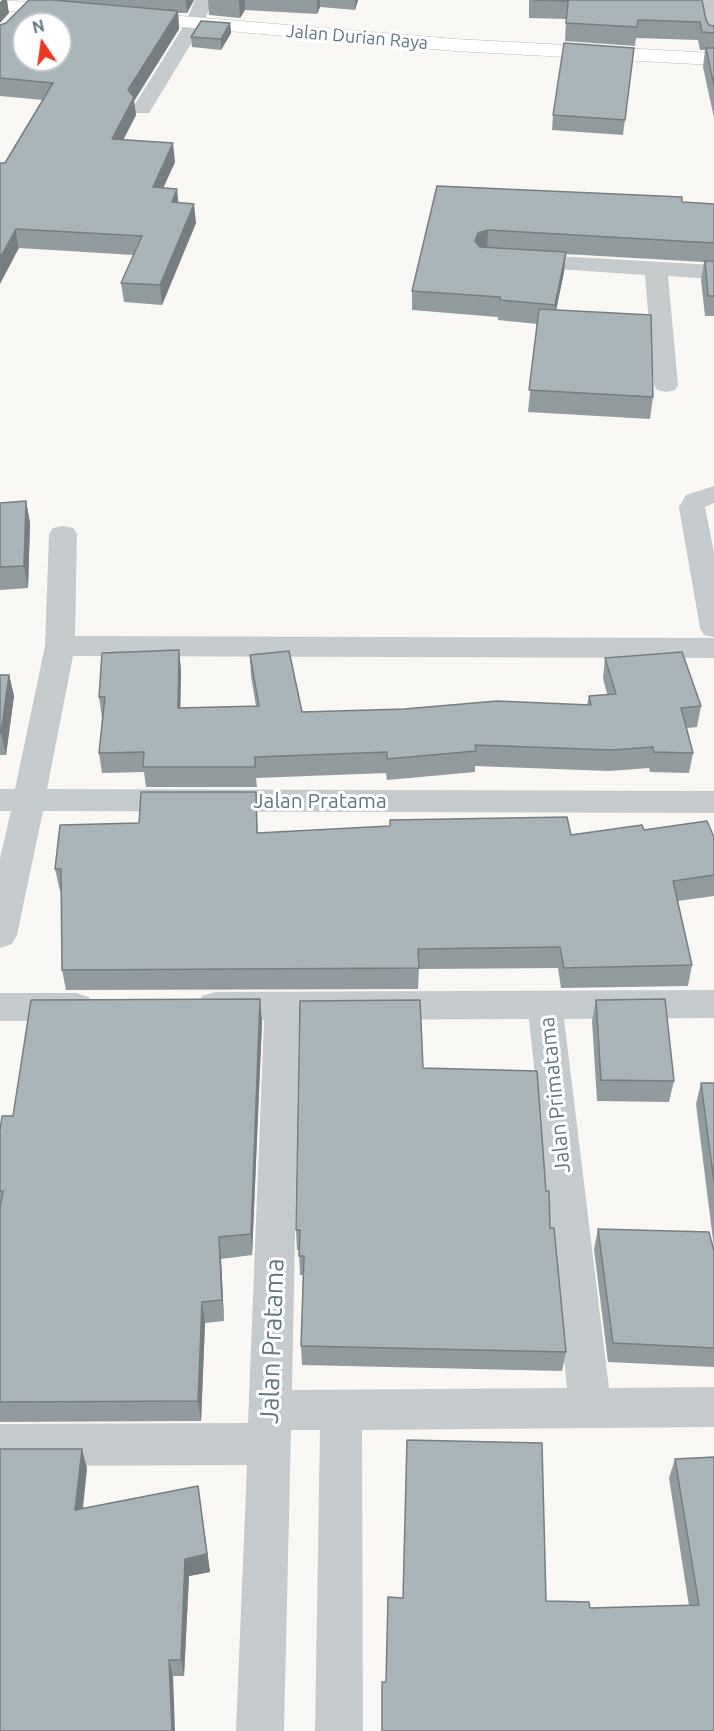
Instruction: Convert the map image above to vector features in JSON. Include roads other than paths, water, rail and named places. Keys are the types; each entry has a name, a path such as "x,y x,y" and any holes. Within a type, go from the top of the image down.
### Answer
{"main road":[{"path":"0,5 32,4 87,13"},
{"name":"Jalan Durian Raya","path":"110,16 455,45 714,59"}],"street":[{"path":"142,109 194,24 204,0"},
{"path":"708,0 714,38"},
{"path":"498,260 714,272"},
{"path":"656,268 666,385"},
{"path":"714,494 695,501 692,507 709,576 714,628"},
{"path":"0,935 14,800 60,646 63,534"},
{"path":"60,646 714,648"},
{"name":"Jalan Pratama","path":"14,800 714,802"},
{"path":"545,1005 714,1004"},
{"name":"Jalan Primatama","path":"188,1006 545,1005 590,1410"},
{"path":"0,1007 106,1006"},
{"name":"Jalan Pratama","path":"0,1445 269,1427 282,1006"},
{"path":"260,1731 269,1427 341,1411 714,1407"},
{"path":"339,1731 341,1411"}]}
